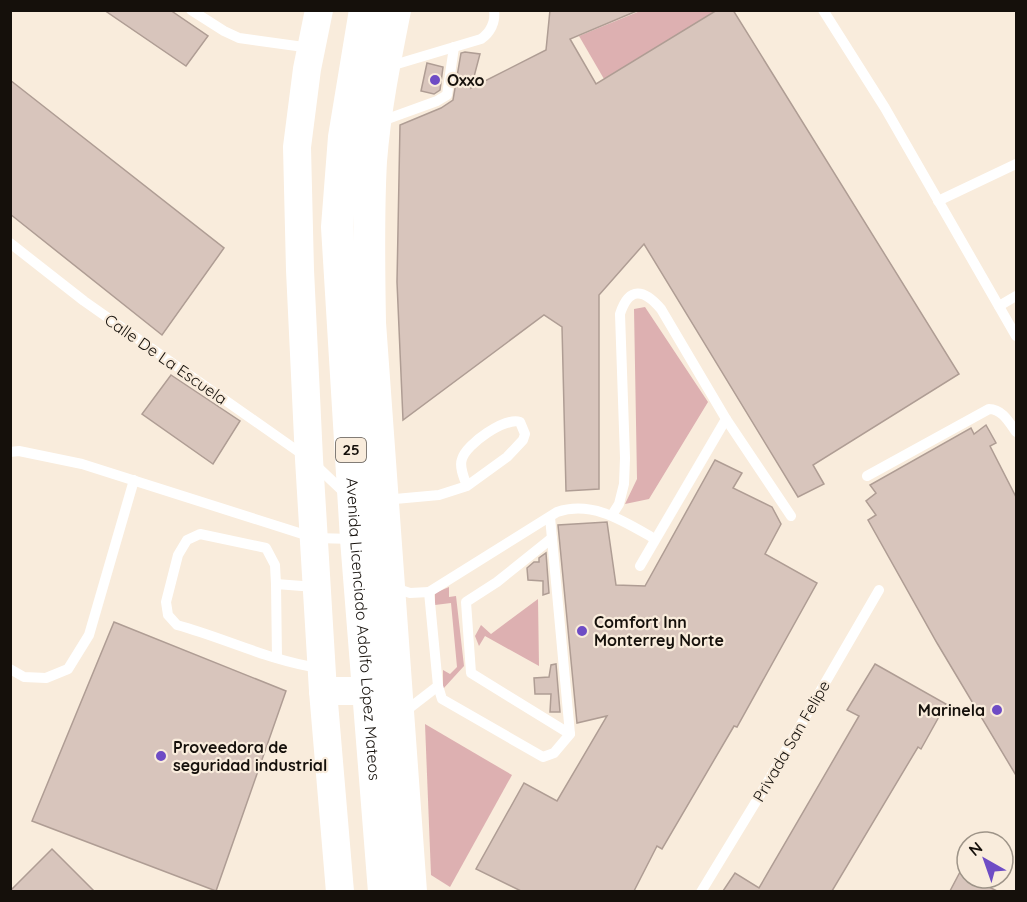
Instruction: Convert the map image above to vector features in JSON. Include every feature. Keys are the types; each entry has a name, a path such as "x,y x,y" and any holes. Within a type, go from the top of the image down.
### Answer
{"main road":[{"name":"Avenida Licenciado Adolfo López Mateos","path":"365,10 344,138 339,180 338,227 369,501"},
{"name":"Avenida Licenciado Adolfo López Mateos","path":"395,10 371,160 369,238 371,540 368,691 401,887"},
{"name":"Avenida Licenciado Adolfo López Mateos","path":"371,540 389,587 398,717 401,887"}],"street":[{"path":"319,10 311,48 297,147 300,270 316,466 315,538 323,680 340,891"},
{"path":"323,680 368,691"}],"lane":[{"path":"191,10 239,38 311,48"},
{"path":"384,68 480,39 487,35 495,17 494,10"},
{"path":"823,10 885,108 1017,336"},
{"path":"376,123 437,101 447,94 454,47"},
{"path":"938,201 1017,164"},
{"name":"Calle De La Escuela","path":"10,243 84,302 369,501"},
{"path":"612,515 619,504 624,484 620,314 627,299 633,294 641,293 651,297 661,309 726,419 791,516"},
{"path":"999,306 1017,296"},
{"path":"867,476 989,409 996,409 1017,432"},
{"path":"640,566 726,419"},
{"path":"369,501 440,495 467,486 507,457 523,440 525,434 520,422 512,420 494,428 463,455 460,465 467,486"},
{"path":"10,452 82,464 315,538 371,540"},
{"path":"10,669 24,677 46,678 68,669 88,635 134,480"},
{"path":"389,587 410,593 429,592 557,512 572,509 593,510 612,515 655,539"},
{"path":"429,592 438,686 440,695 446,703 543,757 554,753 570,734 550,517"},
{"path":"277,658 275,565 266,548 200,534 187,540 178,555 166,602 168,615 177,625 277,658 300,665 323,680"},
{"path":"552,538 497,582 466,602 471,673 570,734"},
{"path":"276,584 318,587"},
{"name":"Privada San Felipe","path":"701,891 760,795 879,590"},
{"path":"398,717 438,686"}],"shaded area":[{"path":"640,11 717,11 604,79 579,36"},
{"path":"645,307 708,402 649,499 625,504 637,479 634,309"},
{"path":"449,587 449,597 456,596 464,666 443,689 443,670 450,674 457,667 451,603 435,605 435,593"},
{"path":"538,599 539,666 485,636 479,646 475,636 481,625 491,634"},
{"path":"425,724 512,775 450,887 431,875"}],"building":[{"path":"104,10 170,10 208,36 186,66"},
{"path":"550,10 639,10 570,39 596,84 717,10 733,10 959,374 813,465 824,484 798,497 644,244 599,295 599,489 566,491 562,327 544,315 403,420 397,282 400,125 441,108 453,100 461,53 480,54 471,88 546,50"},
{"name":"Oxxo","path":"427,63 443,67 440,90 434,94 421,91"},
{"path":"10,80 224,248 162,335 10,214"},
{"path":"171,375 240,421 213,464 142,414"},
{"path":"986,425 996,443 990,446 1017,499 1017,777 937,643 868,520 876,515 866,501 876,493 870,485 971,428 974,434"},
{"path":"715,460 742,473 733,488 772,507 781,524 765,554 817,583 737,727 734,726 662,849 657,846 634,891 521,891 476,869 524,783 557,801 607,716 577,723 558,525 607,522 616,585 645,586"},
{"path":"546,553 549,593 543,595 543,581 528,580 527,568 534,562 539,562 539,558"},
{"name":"Proveedora de seguridad industrial","path":"114,622 286,691 216,891 32,821"},
{"path":"556,664 560,712 550,712 551,694 535,694 534,678 549,677 551,665"},
{"path":"875,664 946,704 921,749 918,747 832,891 723,891 735,873 759,888 859,716 847,710"},
{"path":"52,849 94,891 10,891"},
{"path":"955,882 955,890 997,891 950,891"}],"place":[{"name":"Oxxo","path":"435,80"},
{"name":"Comfort Inn Monterrey Norte","path":"582,631"},
{"name":"Marinela","path":"997,710"},
{"name":"Proveedora de seguridad industrial","path":"161,756"}]}
